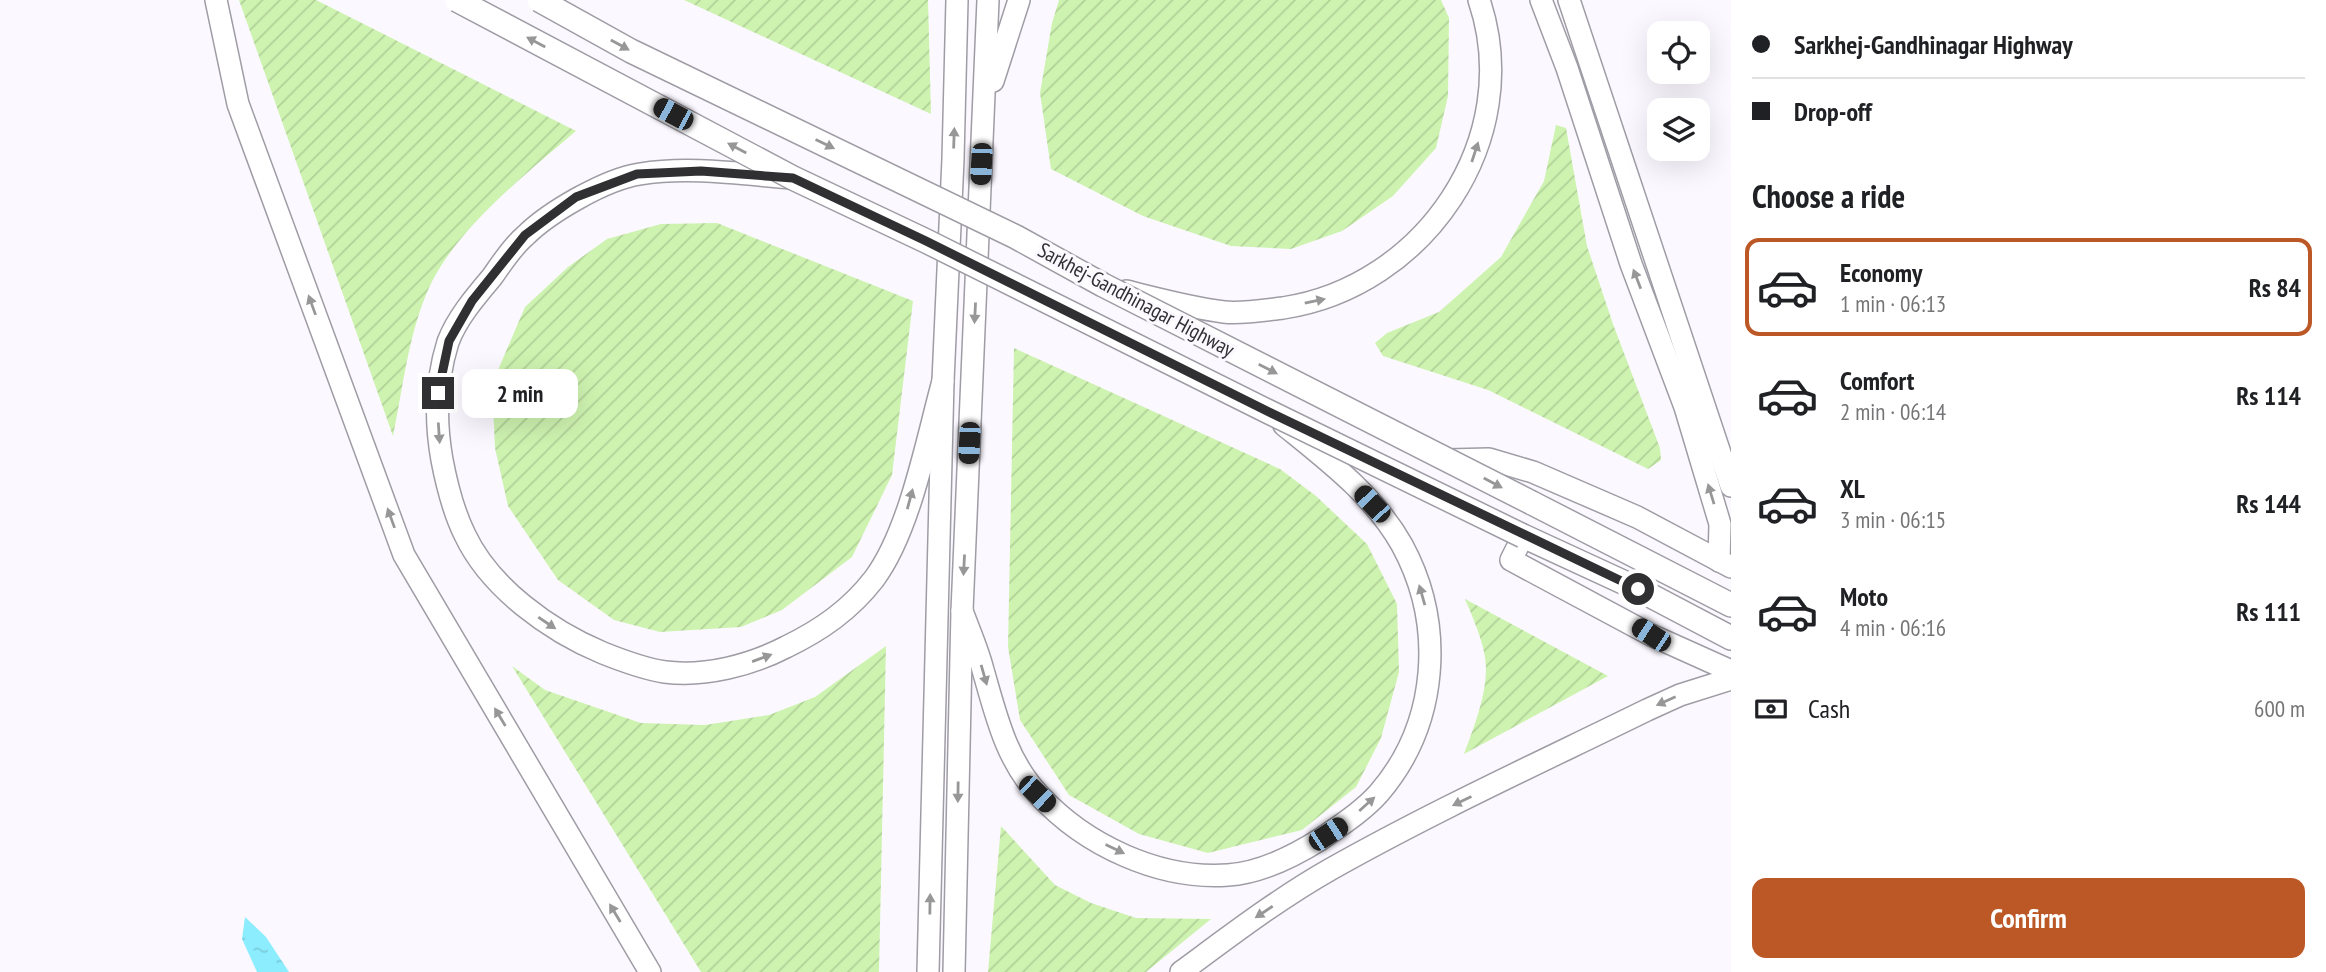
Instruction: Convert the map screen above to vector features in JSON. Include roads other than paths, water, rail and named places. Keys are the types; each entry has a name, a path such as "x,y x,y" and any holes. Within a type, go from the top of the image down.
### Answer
{"highway":[{"name":"Sarkhej-Gandhinagar Highway","path":"457,0 793,178 1523,536 1638,589 1731,638"},
{"name":"Sarkhej-Gandhinagar Highway","path":"539,0 557,6 631,51 1016,237 1103,285 1731,605"}],"main road":[{"path":"216,0 238,104 404,555 650,972"},
{"path":"928,972 943,381 957,0"},
{"path":"954,972 961,611 988,0"},
{"path":"984,108 1019,0"},
{"path":"1103,285 1227,312 1283,308 1328,298 1377,274 1398,258 1437,219 1470,168 1488,112 1490,51 1479,0"},
{"path":"1541,0 1567,68 1631,264 1685,407 1720,524 1725,564"},
{"path":"1569,0 1731,486"},
{"path":"793,178 701,171 637,174 576,197 525,235 472,301 449,341 438,393 439,438 449,494 466,538 496,581 533,613 574,641 627,663 667,672 715,671 763,659 810,635 841,615 875,577 904,523 943,381"},
{"path":"961,611 1017,766 1037,794 1063,819 1119,852 1172,873 1230,875 1273,864 1311,845 1346,822 1378,793 1401,762 1417,726 1429,687 1431,651 1428,615 1402,546 1386,521 1354,484 1267,411"},
{"path":"1448,460 1489,459 1533,472 1637,517 1725,564"},
{"path":"1523,536 1511,560 1651,635 1731,671"},
{"path":"1181,972 1263,912 1330,870 1408,828 1647,710 1681,695 1731,680"}],"water":[{"path":"245,917 266,937 289,972 257,972 242,939"}]}
